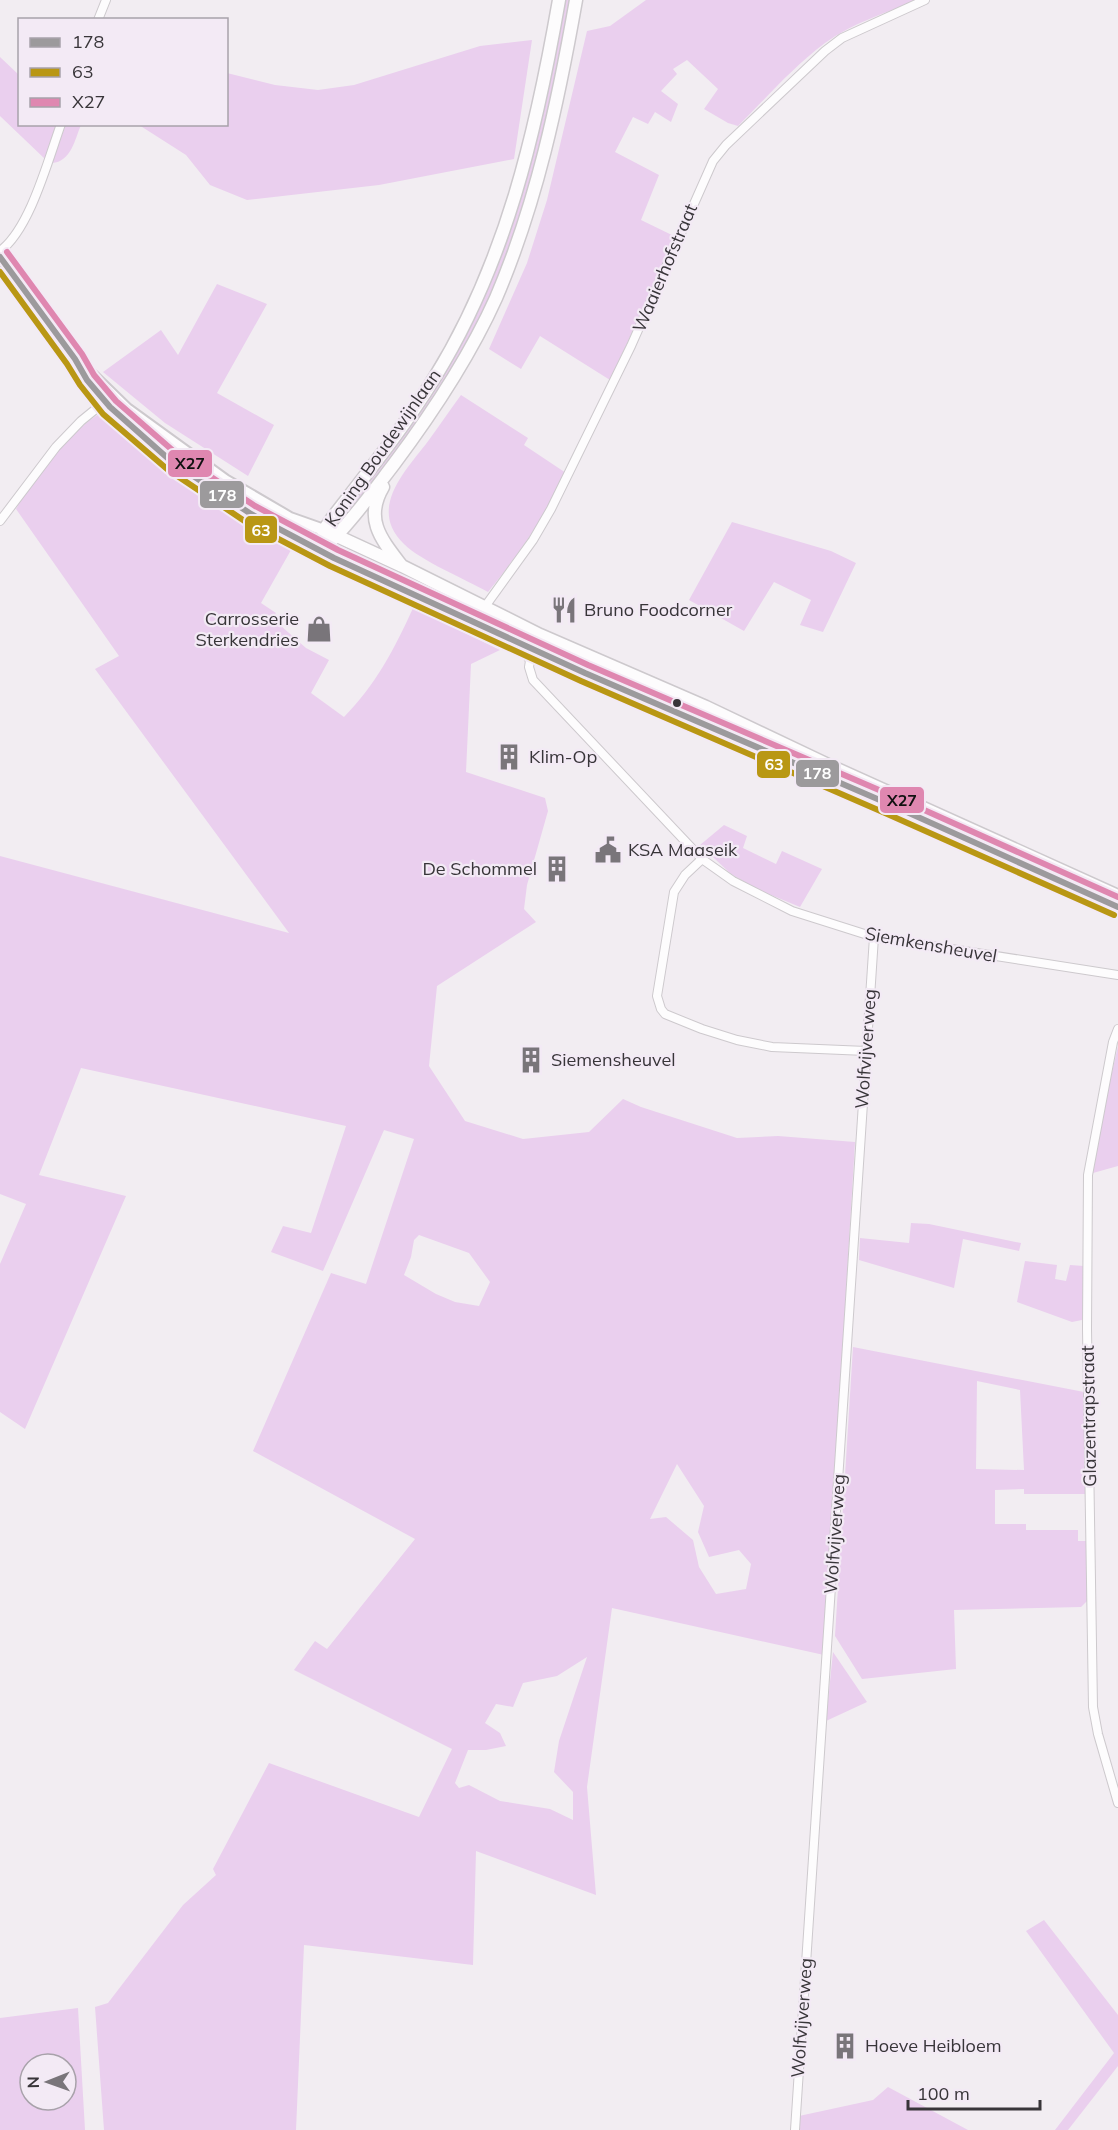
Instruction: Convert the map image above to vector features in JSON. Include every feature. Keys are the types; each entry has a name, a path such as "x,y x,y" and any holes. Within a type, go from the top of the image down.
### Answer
{"main road":[{"name":"Koning Boudewijnlaan","path":"321,551 324,530 399,430 435,377 480,292 501,240 527,157 559,0"},
{"name":"Koning Boudewijnlaan","path":"321,551 338,536 414,438 445,392 495,299 515,249 552,128 576,0"},
{"path":"0,256 75,359 82,373 151,445 195,479 255,516 321,551 520,644 821,774 1118,907"},
{"path":"108,398 225,480 290,518 338,536 540,635 706,707 828,765 1118,896"},
{"path":"402,566 378,532 375,513 381,489 414,438"},
{"path":"692,720 703,718 706,707"}],"street":[{"path":"99,18 106,0"},
{"name":"Waaierhofstraat","path":"484,608 533,540 551,509 631,346 713,161 726,145 825,51 856,30 893,16 925,0"},
{"path":"0,251 16,235 29,211 61,126"},
{"path":"0,521 56,447 108,398"},
{"path":"151,445 159,434"},
{"name":"Siemkensheuvel","path":"520,644 530,661 529,667 533,680 702,859 733,880 792,911 874,937 1118,975"},
{"path":"530,661 544,654"},
{"path":"702,859 685,875 674,892 657,996 665,1014 737,1040 772,1047 866,1052"},
{"name":"Wolfvijverweg","path":"795,2130 874,937"},
{"name":"Glazentrapstraat","path":"1118,1029 1113,1042 1088,1175 1087,1241 1093,1707 1098,1734 1118,1803"}],"shaded area":[{"path":"563,0 571,0 551,107 515,237 487,306 449,377 347,520 341,515 482,297"},
{"path":"646,0 917,0 858,24 825,43 791,72 738,126 704,109 718,89 687,60 673,69 677,74 661,91 678,104 671,122 655,112 648,124 633,117 615,152 659,175 641,220 676,237 610,380 540,336 521,369 489,349 527,263 547,200 587,31 610,26"},
{"path":"532,40 514,159 379,185 247,200 210,185 186,155 141,126 228,126 228,73 275,85 318,90 354,85 480,46"},
{"path":"0,57 18,74 18,126 58,126 45,159 0,116"},
{"path":"65,126 81,126 68,154 64,159 52,163"},
{"path":"217,284 267,304 217,393 274,425 248,476 165,423 103,372 161,330 178,355"},
{"path":"461,395 528,438 524,445 566,473 531,535 488,592 412,550 394,531 389,518 389,505 400,479"},
{"path":"104,412 137,446 173,476 291,550 261,603 276,613 272,618 306,648 329,660 311,693 344,717 365,693 383,666 413,608 500,650 471,664 466,772 545,798 548,811 527,885 524,909 536,922 437,986 429,1066 465,1121 523,1139 589,1132 623,1099 737,1138 778,1136 855,1142 824,1655 612,1608 587,1787 596,1895 476,1851 473,1965 304,1945 296,2130 104,2130 95,2007 108,2003 183,1905 216,1875 213,1869 269,1763 419,1817 452,1749 294,1670 315,1641 327,1649 415,1539 253,1451 331,1273 366,1284 414,1139 384,1130 323,1271 271,1252 283,1226 311,1233 346,1126 81,1068 39,1175 126,1196 25,1429 0,1412 0,1264 26,1204 0,1194 0,856 289,933 95,669 119,656 16,509 27,488 42,470 74,434 95,416","holes":["419,1235 469,1253 490,1282 479,1306 455,1302 436,1294 404,1275 414,1240","677,1464 704,1506 698,1532 709,1557 739,1550 751,1564 746,1589 716,1594 699,1567 693,1540 666,1517 650,1519","587,1657 559,1741 554,1772 573,1792 573,1820 550,1809 500,1801 469,1785 459,1788 455,1783 468,1750 486,1750 506,1746 500,1733 485,1723 496,1704 513,1707 523,1683 557,1676"]},
{"path":"166,444 298,525 294,531 226,492 161,450"},
{"path":"732,522 831,551 856,563 823,632 800,625 811,600 774,582 744,631 689,600"},
{"path":"357,548 526,635 525,638 350,562"},
{"path":"724,825 747,836 743,848 776,864 782,851 822,869 800,907 759,890 731,874 700,845"},
{"path":"1118,1046 1118,1166 1093,1173 1105,1103"},
{"path":"911,1223 929,1224 1021,1243 1019,1251 963,1239 954,1288 859,1260 860,1238 909,1243"},
{"path":"1025,1261 1057,1265 1055,1279 1066,1281 1070,1265 1084,1266 1084,1316 1082,1320 1072,1322 1017,1302"},
{"path":"853,1347 1084,1392 1086,1494 1024,1494 1024,1489 995,1490 995,1524 1026,1524 1026,1530 1078,1530 1078,1541 1086,1541 1088,1600 1081,1607 954,1610 956,1669 862,1679 835,1636","holes":["977,1381 1020,1390 1024,1470 976,1469"]},
{"path":"833,1652 867,1702 826,1721"},
{"path":"1044,1920 1118,2015 1118,2066 1068,2130 1055,2130 1114,2053 1026,1931"},
{"path":"78,2008 85,2130 0,2130 0,2018"},
{"path":"888,2087 968,2130 799,2130 799,2116 873,2100"}],"transit line":[{"name":"X27","path":"7,252 82,354 94,375 116,401 178,455 255,506 338,550 588,665 893,796 1118,897"},
{"name":"178","path":"0,257 75,359 87,380 110,407 172,462 251,514 334,558 585,673 889,804 1118,907"},
{"name":"63","path":"0,272 103,414 167,469 246,522 330,566 581,681 1114,915"}],"place":[{"name":"Bruno Foodcorner","path":"564,610"},
{"name":"Carrosserie Sterkendries","path":"319,629"},
{"name":"Klim-Op","path":"509,757"},
{"name":"KSA Maaseik","path":"608,850"},
{"name":"De Schommel","path":"557,869"},
{"name":"Siemensheuvel","path":"531,1060"},
{"name":"Hoeve Heibloem","path":"845,2046"}]}
